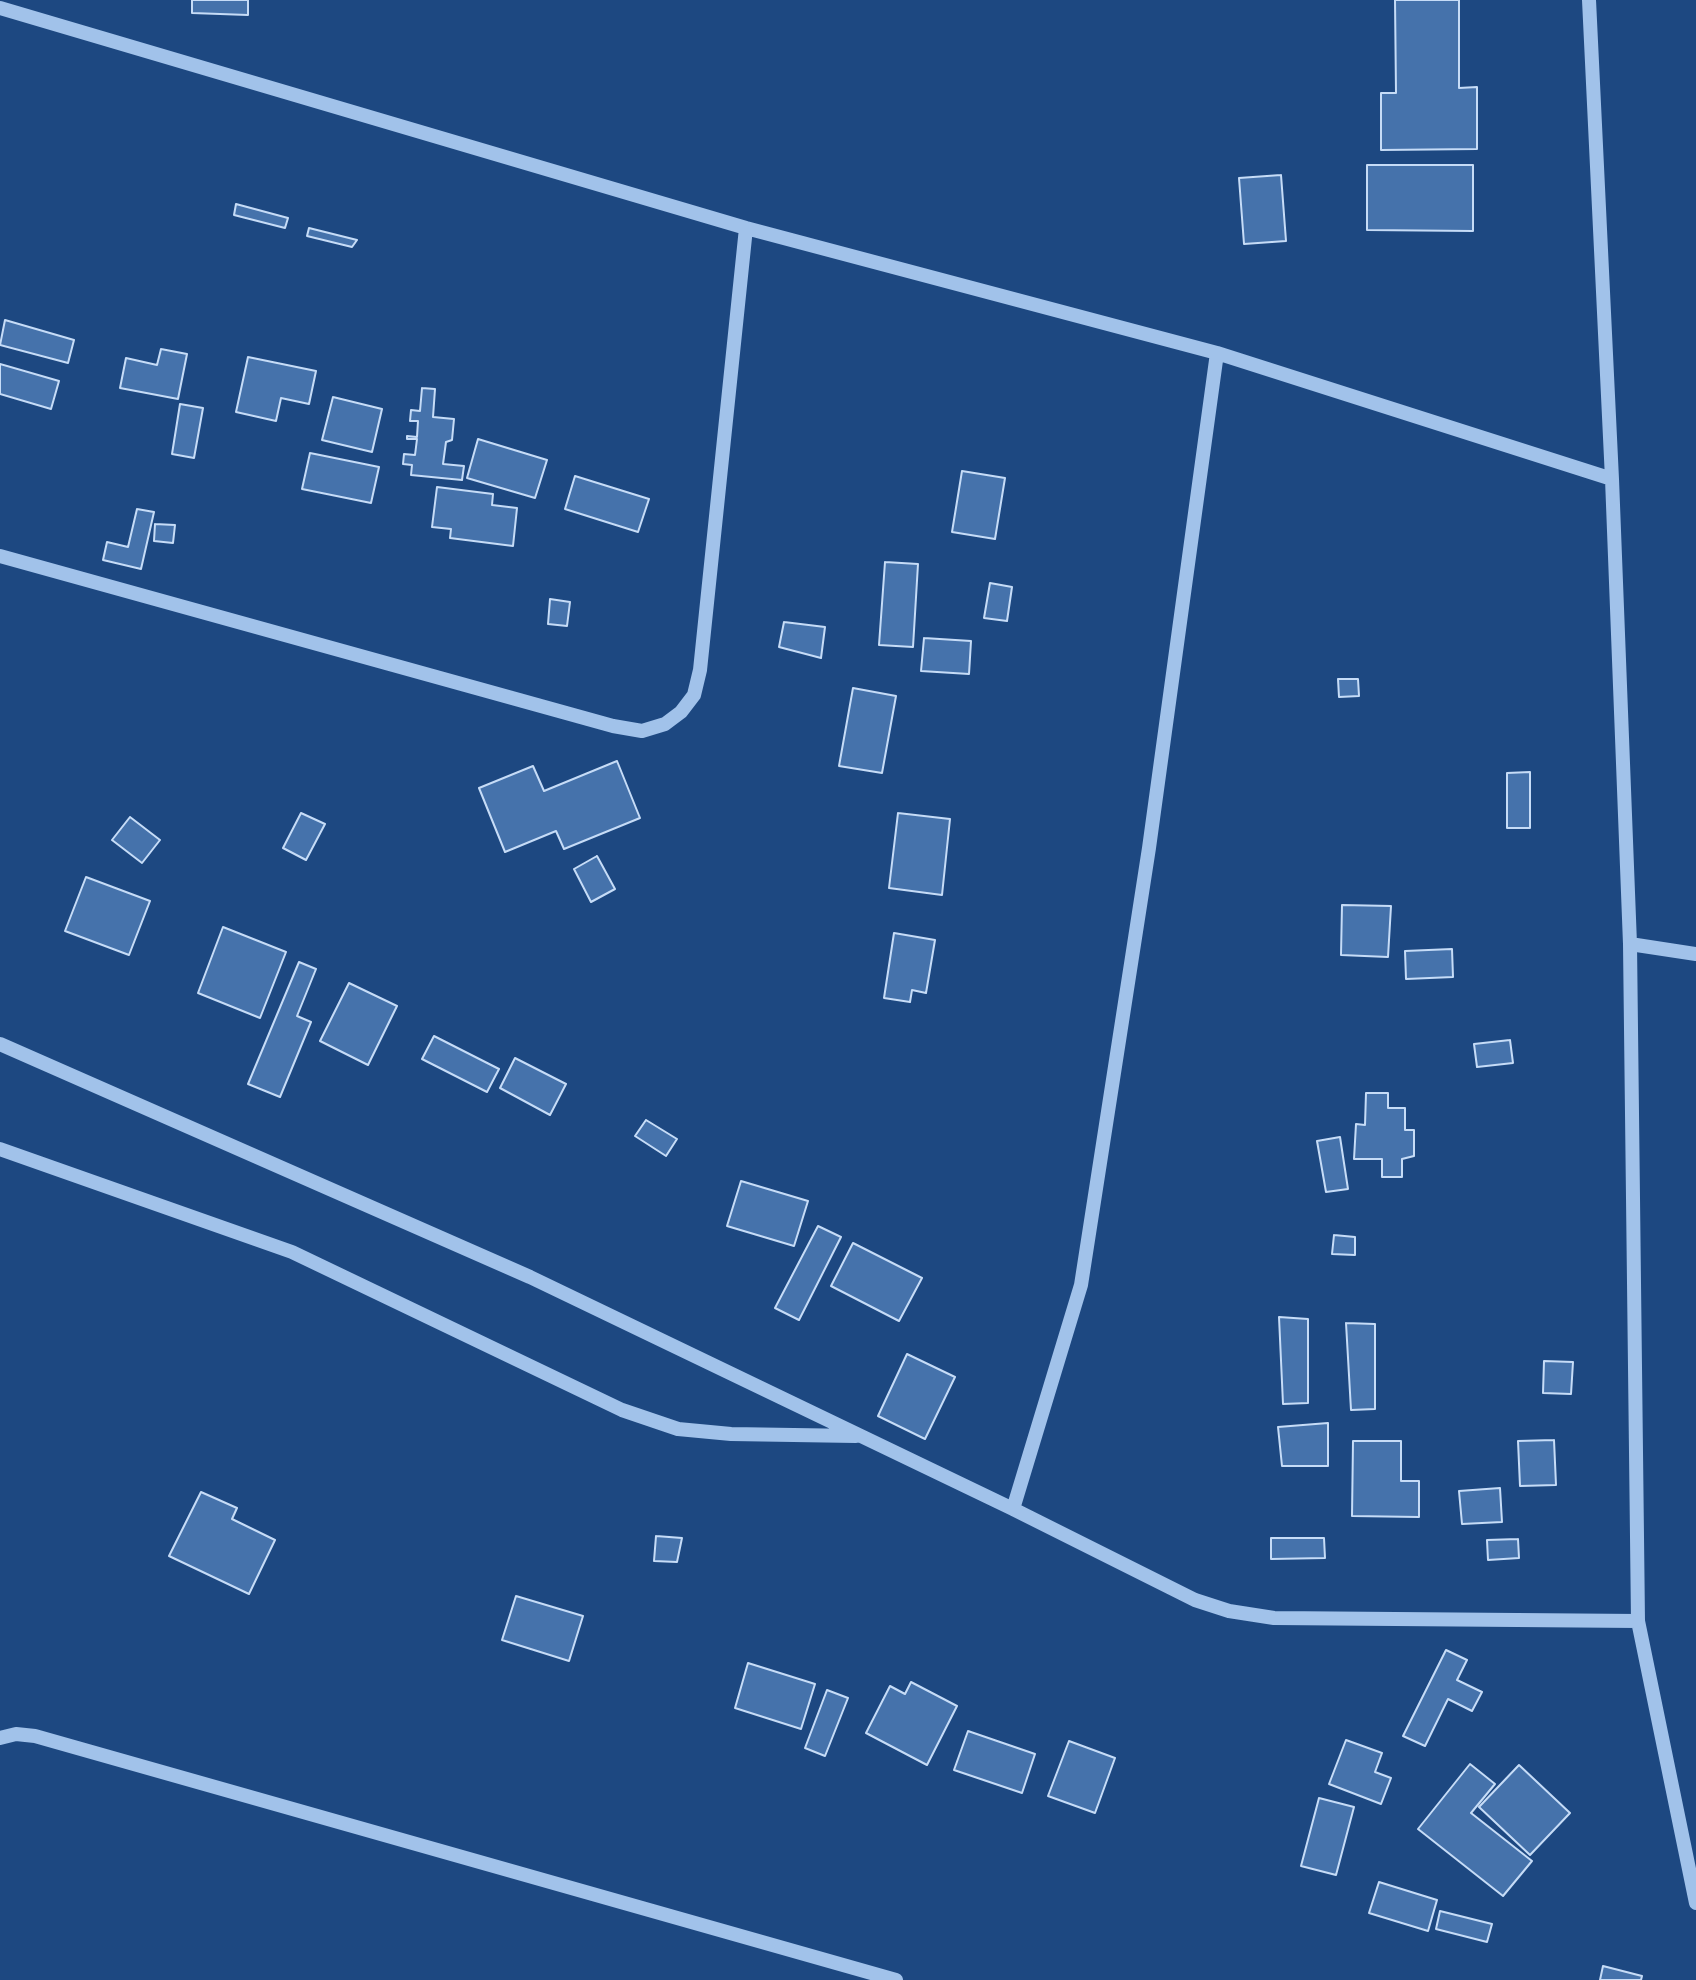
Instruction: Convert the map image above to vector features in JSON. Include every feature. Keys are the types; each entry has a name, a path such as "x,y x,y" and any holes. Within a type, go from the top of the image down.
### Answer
{"street":[{"path":"1589,0 1630,944 1638,1621 1696,1903"},
{"path":"0,8 746,228 1217,353 1612,479"},
{"path":"0,556 613,726 642,731 665,724 681,712 694,695 700,670 746,228"},
{"path":"1013,1509 1081,1285 1149,848 1217,353"},
{"path":"1630,944 1696,954"},
{"path":"0,1044 530,1277 1195,1600 1229,1611 1274,1618 1638,1621"},
{"path":"0,1149 292,1252 622,1410 678,1429 731,1434 860,1436"},
{"path":"0,1738 16,1734 35,1736 896,1980"}],"building":[{"path":"192,0 248,0 248,15 192,13"},
{"path":"1395,0 1459,0 1459,88 1477,87 1477,149 1381,150 1381,93 1396,93"},
{"path":"1367,165 1473,165 1473,231 1367,230"},
{"path":"1281,175 1286,241 1244,244 1239,178"},
{"path":"236,204 288,218 285,228 234,215"},
{"path":"309,228 357,240 352,247 307,236"},
{"path":"5,320 74,340 68,363 0,345"},
{"path":"161,349 187,354 178,399 120,388 126,358 157,365"},
{"path":"248,357 316,371 309,404 281,398 276,421 236,412"},
{"path":"0,364 59,381 51,409 0,394"},
{"path":"422,388 435,389 433,417 454,419 452,440 446,442 443,464 464,466 462,480 411,475 412,465 403,464 404,454 415,455 417,439 407,439 407,436 417,437 418,421 410,421 411,410 420,411"},
{"path":"333,397 382,409 372,452 322,440"},
{"path":"180,404 203,408 194,458 172,454"},
{"path":"478,439 547,460 535,498 467,478"},
{"path":"310,453 379,467 371,503 302,489"},
{"path":"962,471 1005,478 995,539 952,532"},
{"path":"575,476 649,499 638,532 565,509"},
{"path":"437,487 493,494 492,505 517,508 513,546 450,538 451,529 432,527"},
{"path":"137,509 154,512 141,569 103,560 107,542 128,547"},
{"path":"155,524 175,525 173,543 154,541"},
{"path":"885,562 918,564 913,647 879,645"},
{"path":"990,583 1012,587 1007,621 984,618"},
{"path":"550,599 570,602 567,626 548,624"},
{"path":"784,622 825,627 821,658 779,647"},
{"path":"924,638 971,641 969,674 921,671"},
{"path":"1338,679 1358,679 1359,696 1339,697"},
{"path":"853,688 896,696 882,773 839,766"},
{"path":"617,761 640,818 564,849 556,831 505,852 479,788 533,766 544,791"},
{"path":"1530,772 1530,828 1507,828 1507,773"},
{"path":"301,813 325,824 306,860 283,848"},
{"path":"898,813 950,819 942,895 889,888"},
{"path":"130,817 160,840 142,863 112,840"},
{"path":"597,856 615,889 591,902 574,869"},
{"path":"86,877 150,901 129,955 65,931"},
{"path":"1342,905 1391,906 1388,957 1341,955"},
{"path":"223,927 286,952 260,1018 198,993"},
{"path":"894,933 935,940 926,993 912,990 910,1002 884,998"},
{"path":"1452,949 1453,977 1406,979 1405,951"},
{"path":"299,962 316,969 297,1016 311,1022 280,1097 248,1084"},
{"path":"349,983 397,1006 368,1065 320,1041"},
{"path":"434,1036 499,1069 487,1092 422,1059"},
{"path":"1510,1040 1513,1063 1477,1067 1474,1044"},
{"path":"515,1058 566,1084 550,1115 500,1088"},
{"path":"1366,1093 1388,1093 1388,1108 1405,1108 1405,1130 1414,1130 1414,1156 1402,1159 1402,1177 1382,1177 1382,1159 1354,1159 1356,1124 1365,1125"},
{"path":"646,1120 677,1139 666,1156 635,1136"},
{"path":"1340,1137 1348,1189 1326,1192 1317,1141"},
{"path":"741,1181 808,1201 794,1246 727,1226"},
{"path":"818,1226 841,1237 799,1320 775,1308"},
{"path":"1334,1235 1355,1237 1355,1255 1332,1254"},
{"path":"853,1243 922,1278 899,1321 831,1286"},
{"path":"1279,1317 1308,1319 1308,1403 1283,1404"},
{"path":"1346,1323 1375,1324 1375,1409 1351,1410"},
{"path":"907,1354 955,1377 925,1439 878,1416"},
{"path":"1544,1361 1573,1362 1571,1394 1543,1393"},
{"path":"1328,1423 1328,1466 1282,1466 1278,1427"},
{"path":"1554,1440 1556,1485 1520,1486 1518,1441"},
{"path":"1353,1441 1401,1441 1401,1481 1419,1481 1419,1517 1352,1516"},
{"path":"1500,1488 1502,1522 1462,1524 1459,1491"},
{"path":"201,1492 237,1508 232,1519 275,1540 249,1594 169,1556"},
{"path":"656,1536 682,1538 677,1562 654,1561"},
{"path":"1271,1538 1324,1538 1325,1558 1271,1559"},
{"path":"1518,1539 1519,1558 1488,1560 1487,1540"},
{"path":"516,1596 583,1616 569,1661 502,1640"},
{"path":"1446,1650 1467,1660 1457,1680 1482,1692 1472,1711 1448,1699 1425,1746 1403,1736"},
{"path":"748,1663 815,1684 801,1729 735,1708"},
{"path":"911,1682 957,1706 927,1765 866,1733 890,1686 905,1694"},
{"path":"827,1690 848,1698 825,1756 805,1748"},
{"path":"968,1731 1035,1754 1022,1793 954,1770"},
{"path":"1346,1740 1382,1753 1375,1772 1391,1778 1381,1804 1329,1784"},
{"path":"1069,1741 1115,1758 1095,1813 1048,1796"},
{"path":"1470,1764 1495,1784 1471,1813 1532,1861 1503,1896 1418,1829"},
{"path":"1519,1765 1570,1813 1530,1855 1479,1807"},
{"path":"1319,1798 1354,1807 1336,1875 1301,1866"},
{"path":"1379,1882 1437,1900 1428,1931 1369,1913"},
{"path":"1440,1911 1492,1924 1487,1942 1436,1929"},
{"path":"1603,1966 1642,1976 1641,1980 1600,1980"}]}
